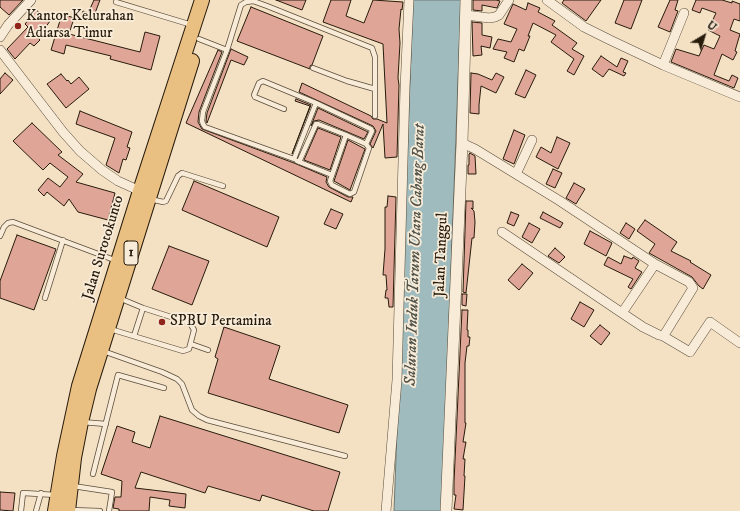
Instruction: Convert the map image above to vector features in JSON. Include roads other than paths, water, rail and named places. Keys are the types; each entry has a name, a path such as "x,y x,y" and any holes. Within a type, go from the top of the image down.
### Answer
{"main road":[{"name":"Jalan Surotokunto","path":"63,511 57,495 79,386 96,349 113,296 193,25 202,0"},
{"name":"Jalan Surotokunto","path":"63,511 70,486 96,349 109,328 119,261 144,195 212,0"}],"street":[{"path":"0,37 8,25 31,0"},
{"path":"386,511 396,380 409,0"},
{"name":"Jalan Tanggul","path":"446,511 462,144 466,0"},
{"path":"466,15 489,18 495,17 510,0"},
{"path":"547,0 557,3 584,27 663,65 740,97"},
{"path":"663,65 684,13"},
{"path":"0,50 62,132 102,170 118,181 144,195"},
{"path":"0,66 8,60"},
{"path":"516,174 532,140"},
{"path":"462,144 475,149 560,201 656,264 689,282 693,288 663,336"},
{"path":"502,232 643,327 663,336 690,352 710,322 740,343"},
{"path":"622,313 656,264"}],"lane":[{"path":"332,175 294,159 205,127 203,124 203,112 227,50 241,5 246,2 253,1 372,48 375,57 375,116"},
{"path":"116,2 193,25"},
{"path":"199,39 227,50"},
{"path":"313,68 347,81 375,89"},
{"path":"284,109 255,97 254,95 259,83 263,81 316,103 371,129 372,131 366,144"},
{"path":"294,159 316,103"},
{"path":"299,162 316,124 346,135 366,144 369,148 353,193 350,194 332,185 330,181 346,135"},
{"path":"144,195 163,202 166,201 178,176 182,173 223,186"},
{"path":"0,236 4,227 13,222 119,261"},
{"path":"45,298 63,240"},
{"path":"109,328 183,351 189,349 194,330 190,323 143,308 113,296"},
{"path":"134,336 143,308"},
{"path":"191,344 208,350"},
{"path":"96,349 162,372 177,379 182,384 192,410 207,420 345,456"},
{"path":"93,474 118,375 164,388"},
{"path":"81,422 106,424"},
{"path":"70,486 112,492 109,511"},
{"path":"21,511 23,492 57,495"},
{"path":"36,511 41,493"},
{"path":"63,511 100,511"}],"water":[{"name":"Saluran Induk Tarum Utara Cabang Barat","path":"413,0 461,0 442,511 394,511"}],"place":[{"name":"Kantor Kelurahan Adiarsa Timur","path":"18,26"},
{"name":"SPBU Pertamina","path":"162,322"}]}
